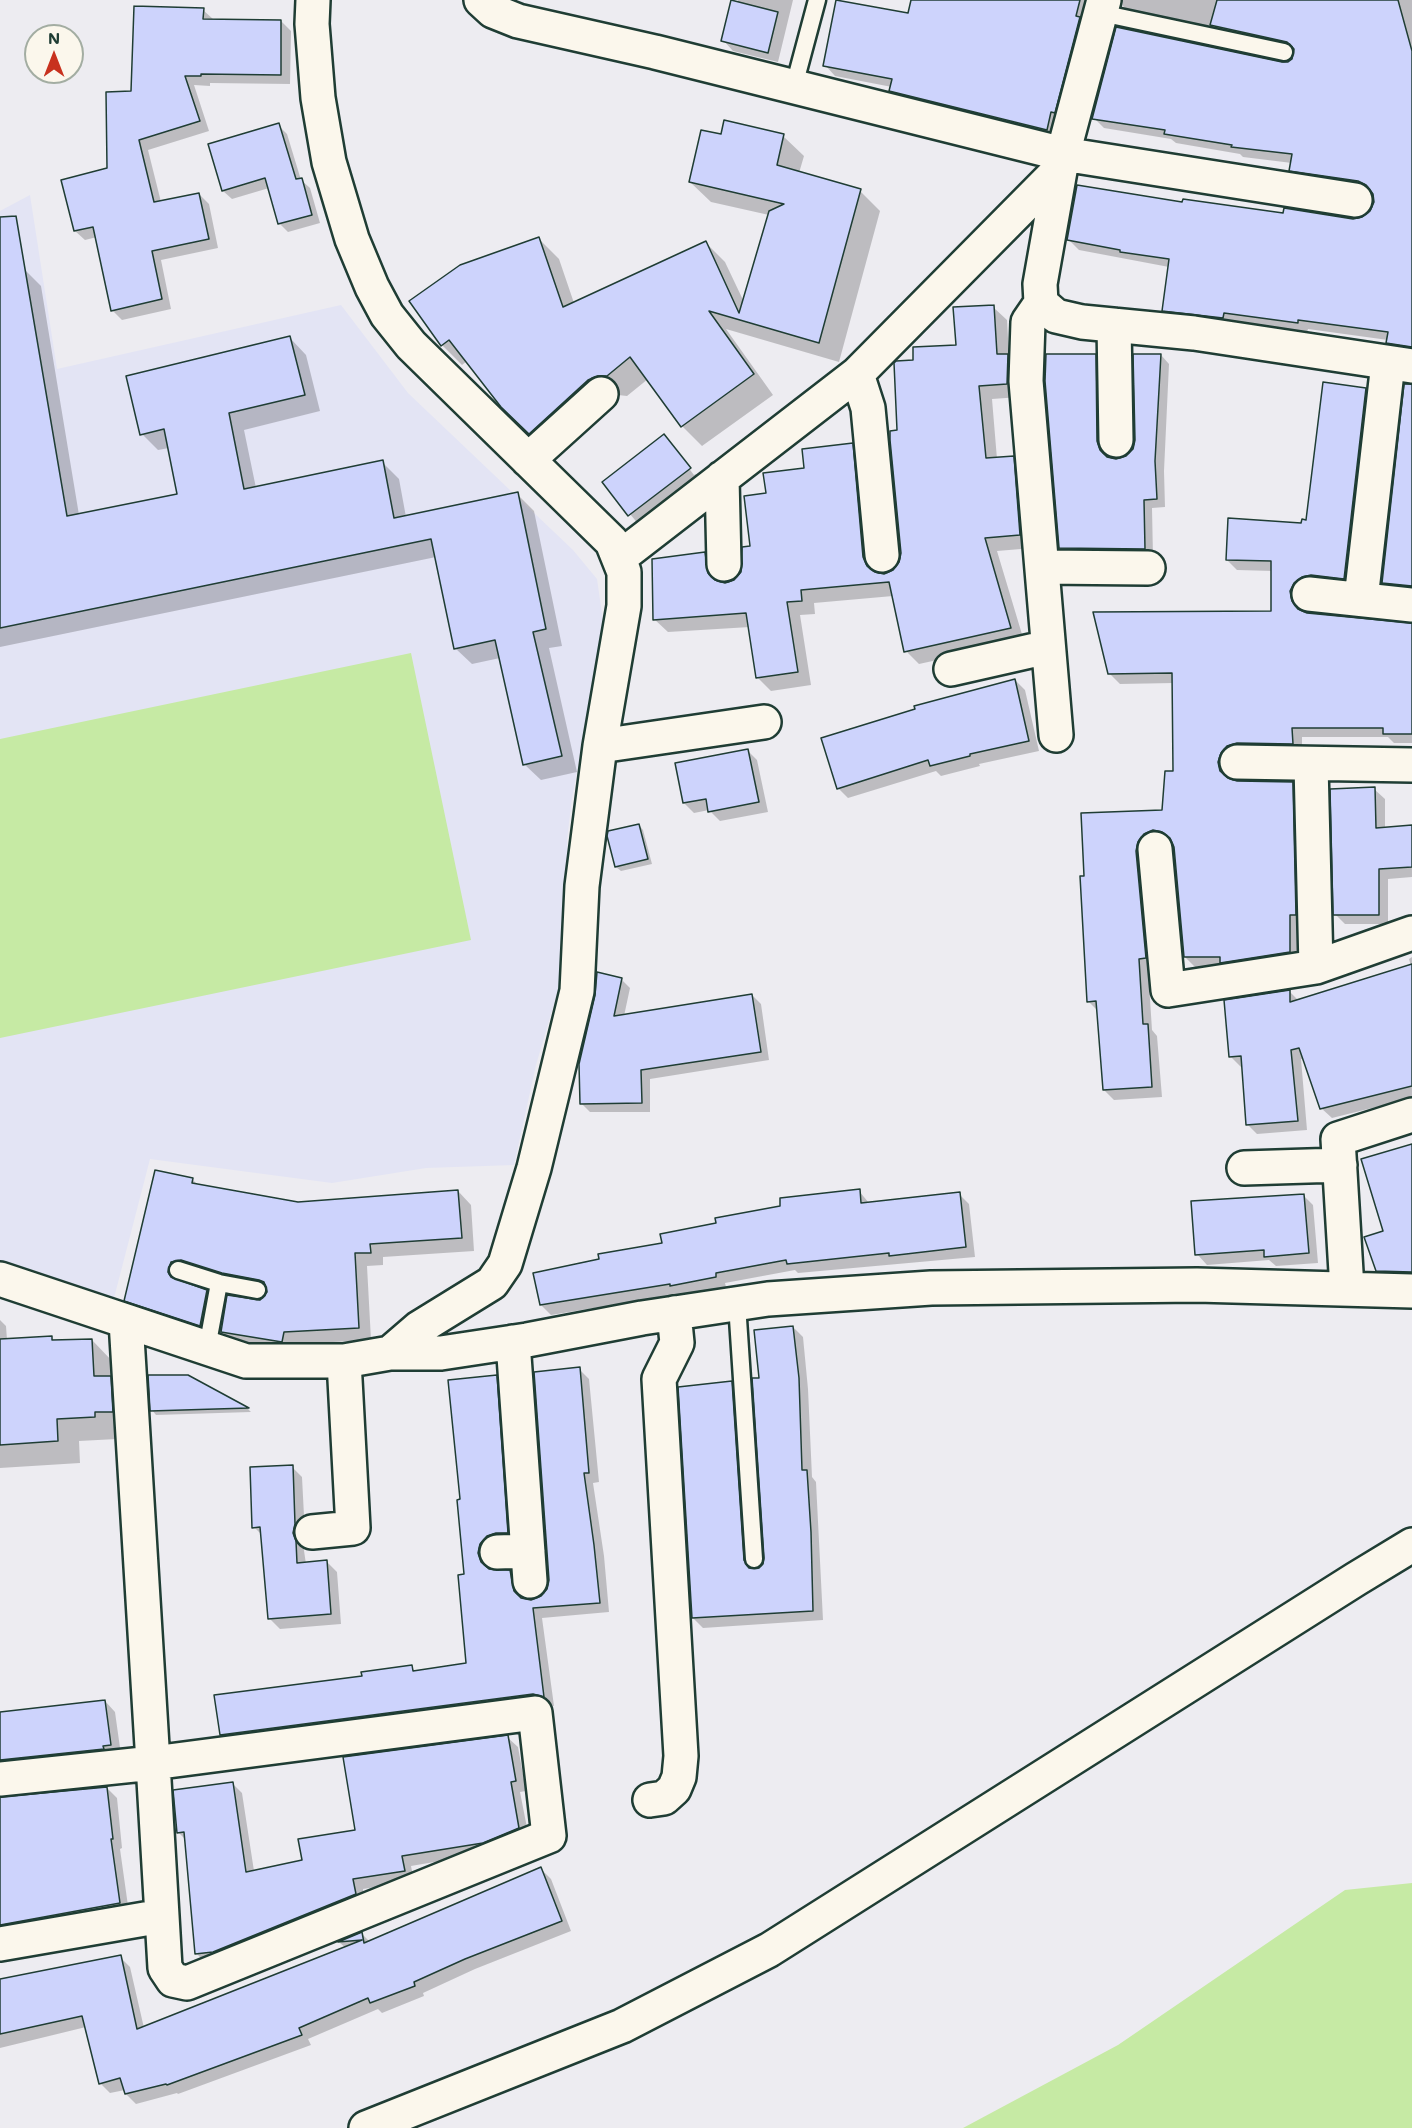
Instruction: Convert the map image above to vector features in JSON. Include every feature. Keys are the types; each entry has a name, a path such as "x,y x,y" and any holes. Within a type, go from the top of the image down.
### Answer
{"street":[{"path":"313,0 312,24 318,98 329,162 352,239 372,287 387,315 411,345 612,542 624,572 624,606 600,746 582,886 577,991 537,1157 505,1264 492,1283 419,1328 390,1353"},
{"path":"481,0 493,11 518,21 794,86 1061,161 1355,200"},
{"path":"1056,735 1026,381 1028,322 1041,303 1040,284 1061,161 1102,7"},
{"path":"619,558 857,374 1061,161"},
{"path":"1041,303 1056,316 1082,322 1194,333 1400,364 1361,599"},
{"path":"1114,325 1116,440"},
{"path":"857,374 868,408 882,555"},
{"path":"528,460 601,394"},
{"path":"722,478 724,564"},
{"path":"1042,567 1148,568"},
{"path":"1309,594 1412,605"},
{"path":"951,669 1048,647"},
{"path":"600,746 764,722"},
{"path":"1237,762 1412,765"},
{"path":"1311,765 1316,967"},
{"path":"1155,849 1168,990 1316,967 1412,933"},
{"path":"1347,1289 1338,1140 1412,1115"},
{"path":"1244,1168 1340,1165"},
{"path":"0,1279 246,1361 344,1361 390,1353 441,1353 768,1299 931,1288 1197,1284 1412,1290"},
{"path":"650,1800 664,1798 674,1789 679,1777 681,1756 659,1379 677,1344 674,1313"},
{"path":"0,1779 153,1763 535,1713 549,1836 187,1983 173,1980 165,1968 153,1763 126,1321"},
{"path":"513,1342 518,1561"},
{"path":"312,1532 353,1528 344,1361"},
{"path":"366,2128 622,2026 769,1950 1412,1545"},
{"path":"0,1944 162,1916"}],"lane":[{"path":"794,86 817,0"},
{"path":"1102,7 1284,52"},
{"path":"178,1270 219,1283 257,1290"},
{"path":"207,1348 219,1283"},
{"path":"737,1304 754,1559"}],"shaded area":[{"path":"30,195 57,369 341,305 408,393 573,550 597,579 604,628 572,798 567,840 571,946 536,1065 514,1165 426,1168 332,1183 150,1159 113,1302 0,1266 0,211"}],"green space":[{"path":"411,653 471,940 0,1038 0,739"},
{"path":"1412,1883 1412,2128 963,2128 1118,2045 1345,1890"}],"building":[{"path":"731,0 778,12 768,53 721,41"},
{"path":"836,0 908,13 911,0 1080,0 1076,16 1080,17 1055,113 1051,112 1047,130 889,91 892,79 823,66"},
{"path":"1217,0 1398,0 1412,51 1412,347 1386,343 1388,332 1224,313 1223,318 1162,311 1169,259 1120,252 1120,250 1067,240 1077,185 1182,202 1183,199 1283,213 1284,208 1353,219 1362,217 1370,211 1374,202 1373,194 1366,185 1358,181 1289,171 1292,154 1231,147 1232,145 1164,134 1165,130 1092,119 1116,27 1282,62 1292,59 1294,49 1287,42 1210,25"},
{"path":"134,6 204,8 203,19 281,20 281,75 201,74 201,76 185,76 200,121 139,140 154,202 199,193 209,239 152,251 162,299 111,311 93,227 74,231 61,180 107,168 106,92 131,91"},
{"path":"724,120 784,134 777,165 861,189 819,343 709,311 754,374 681,427 630,357 607,376 598,376 588,380 529,434 501,407 449,340 441,346 409,301 460,265 539,237 563,307 706,241 739,313 769,211 784,204 689,182 701,130 721,134"},
{"path":"279,123 296,179 302,178 312,215 278,224 265,178 222,191 208,144"},
{"path":"16,216 67,516 177,494 164,429 140,435 126,376 290,336 305,395 229,413 244,489 383,460 394,518 518,492 546,629 533,632 562,756 523,765 495,640 454,649 431,539 0,628 0,217"},
{"path":"994,305 997,354 1008,354 1007,384 979,386 986,458 1014,456 1020,535 985,538 1011,628 904,652 889,582 801,590 802,601 787,602 798,672 756,678 746,613 653,620 652,559 705,552 708,573 715,580 725,583 734,580 741,572 742,547 750,546 744,496 766,493 763,473 804,468 802,449 853,443 863,557 867,566 875,572 884,574 893,570 899,562 901,553 890,440 890,431 897,430 894,363 913,360 913,347 956,345 953,307"},
{"path":"1046,354 1096,354 1097,441 1100,450 1107,457 1116,459 1126,456 1133,449 1135,440 1133,354 1161,354 1155,461 1157,499 1144,500 1145,549 1059,548 1045,381"},
{"path":"1323,382 1366,388 1344,579 1311,575 1302,577 1294,583 1290,591 1292,601 1298,609 1307,613 1412,623 1412,734 1383,734 1383,728 1292,728 1293,744 1237,743 1227,746 1221,753 1218,762 1220,771 1228,778 1237,781 1293,782 1296,915 1290,915 1290,952 1220,963 1220,957 1184,957 1174,847 1170,838 1162,832 1153,830 1144,834 1138,842 1136,851 1146,958 1139,959 1143,1024 1148,1024 1152,1087 1103,1090 1096,1001 1087,1002 1080,876 1084,876 1081,813 1162,810 1165,771 1173,771 1172,673 1108,674 1093,612 1271,611 1271,561 1226,560 1228,518 1301,523 1302,519 1306,520"},
{"path":"1404,384 1412,384 1412,586 1382,583"},
{"path":"664,434 691,468 628,516 602,482"},
{"path":"1015,679 1029,741 970,754 970,756 930,766 928,760 837,789 821,738 915,709 914,706"},
{"path":"748,749 759,802 708,812 706,799 683,803 675,763"},
{"path":"1375,787 1376,828 1412,825 1412,867 1379,869 1379,915 1333,915 1330,789"},
{"path":"639,824 648,859 615,867 607,836 608,831"},
{"path":"1412,964 1412,1086 1320,1109 1299,1048 1291,1050 1298,1121 1246,1125 1241,1056 1229,1057 1224,1000 1290,990 1290,1002"},
{"path":"597,972 622,978 614,1016 752,994 761,1052 641,1070 642,1103 580,1104 579,1064 595,995"},
{"path":"1412,1144 1412,1272 1376,1271 1364,1237 1383,1231 1361,1159"},
{"path":"155,1170 193,1178 192,1183 298,1202 458,1190 462,1238 370,1244 371,1253 355,1253 359,1328 284,1332 282,1342 221,1332 227,1295 260,1300 267,1292 264,1282 222,1273 181,1260 171,1262 168,1272 171,1277 207,1290 200,1326 124,1301"},
{"path":"860,1189 861,1203 960,1192 966,1247 787,1264 786,1260 716,1273 716,1277 670,1286 670,1284 540,1305 533,1273 599,1259 598,1254 662,1243 660,1234 716,1223 715,1218 780,1206 780,1198"},
{"path":"1304,1194 1309,1253 1264,1257 1264,1250 1195,1255 1191,1201"},
{"path":"793,1326 799,1378 802,1470 807,1470 813,1611 692,1618 678,1387 732,1381 744,1560 749,1568 759,1568 764,1558 752,1378 759,1378 754,1330"},
{"path":"52,1336 52,1340 92,1339 94,1376 111,1376 113,1412 95,1412 95,1417 57,1419 58,1441 0,1445 0,1339"},
{"path":"580,1367 589,1473 584,1473 600,1603 533,1608 544,1697 533,1694 220,1735 214,1695 362,1676 361,1672 412,1665 413,1671 466,1663 458,1575 464,1574 457,1500 460,1499 448,1380 497,1375 508,1533 487,1536 480,1544 478,1553 481,1562 489,1569 510,1570 514,1591 521,1598 531,1600 541,1596 547,1589 549,1580 534,1372"},
{"path":"148,1375 188,1375 249,1408 150,1411"},
{"path":"293,1465 295,1524 293,1533 296,1541 297,1563 327,1560 331,1614 268,1619 260,1527 252,1528 250,1467"},
{"path":"105,1700 111,1745 103,1746 104,1749 0,1760 0,1712"},
{"path":"508,1735 516,1781 511,1782 519,1828 483,1843 402,1856 405,1871 353,1879 356,1894 213,1952 195,1954 184,1832 177,1833 173,1790 233,1782 246,1872 302,1860 298,1839 355,1830 343,1757"},
{"path":"107,1787 113,1839 111,1839 120,1903 0,1925 0,1797"},
{"path":"541,1867 562,1921 465,1959 414,1982 415,1986 370,2003 368,1998 299,2028 302,2035 167,2085 125,2094 120,2078 99,2084 82,2016 0,2034 0,1979 121,1955 137,2029 362,1940 338,1942 362,1932 364,1943"}]}
